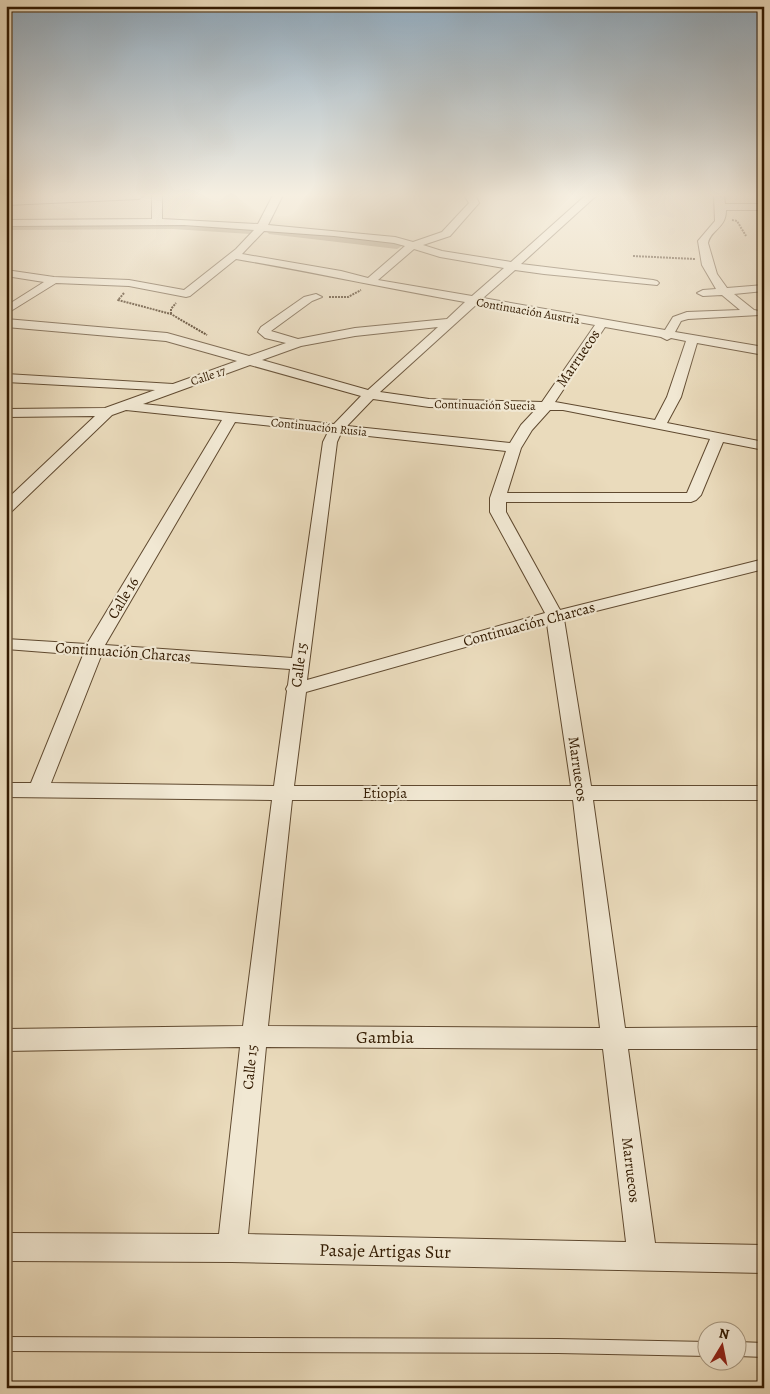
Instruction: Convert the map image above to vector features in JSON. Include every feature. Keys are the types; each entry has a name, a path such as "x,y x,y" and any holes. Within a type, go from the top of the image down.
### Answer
{"street":[{"path":"6,273 54,280 121,282 186,294 229,260"},
{"name":"Continuación Austria","path":"258,260 341,274 370,282 472,301 667,336 764,351"},
{"path":"370,282 395,260"},
{"path":"482,260 544,271 653,283"},
{"name":"Calle 15","path":"232,1248 282,793 328,448 337,429 371,395 448,322 521,260"},
{"path":"706,260 712,278 725,292 758,313"},
{"path":"6,311 54,280"},
{"path":"703,293 764,288"},
{"path":"298,343 268,335 264,332 308,299 316,297"},
{"path":"667,336 677,319 687,316 758,313"},
{"name":"Calle 17","path":"6,508 108,412 298,343 355,332 448,322"},
{"name":"Continuación Suecia","path":"6,323 166,337 371,395 429,403 563,406 764,446"},
{"name":"Marruecos","path":"601,324 546,406 526,428 514,448 498,498 498,512 555,616 582,793 642,1256"},
{"path":"659,425 674,398 692,340"},
{"path":"6,378 153,384 175,387"},
{"name":"Continuación Rusia","path":"124,406 514,448"},
{"path":"6,413 108,412"},
{"name":"Calle 16","path":"38,790 103,631 230,418"},
{"path":"498,498 691,497 718,437"},
{"name":"Continuación Charcas","path":"296,689 555,616 764,564"},
{"name":"Continuación Charcas","path":"6,644 299,664"},
{"name":"Etiopía","path":"6,790 282,793 764,794"},
{"name":"Gambia","path":"6,1040 254,1036 614,1039 764,1038"},
{"name":"Pasaje Artigas Sur","path":"6,1247 232,1248 764,1259"}],"lane":[{"path":"6,1344 558,1346 698,1349"},
{"path":"748,1349 764,1350"}],"path":[{"path":"316,297 352,296 368,286 370,282"},
{"path":"120,290 127,291 118,300 172,314 208,335 211,342 209,348"}]}
